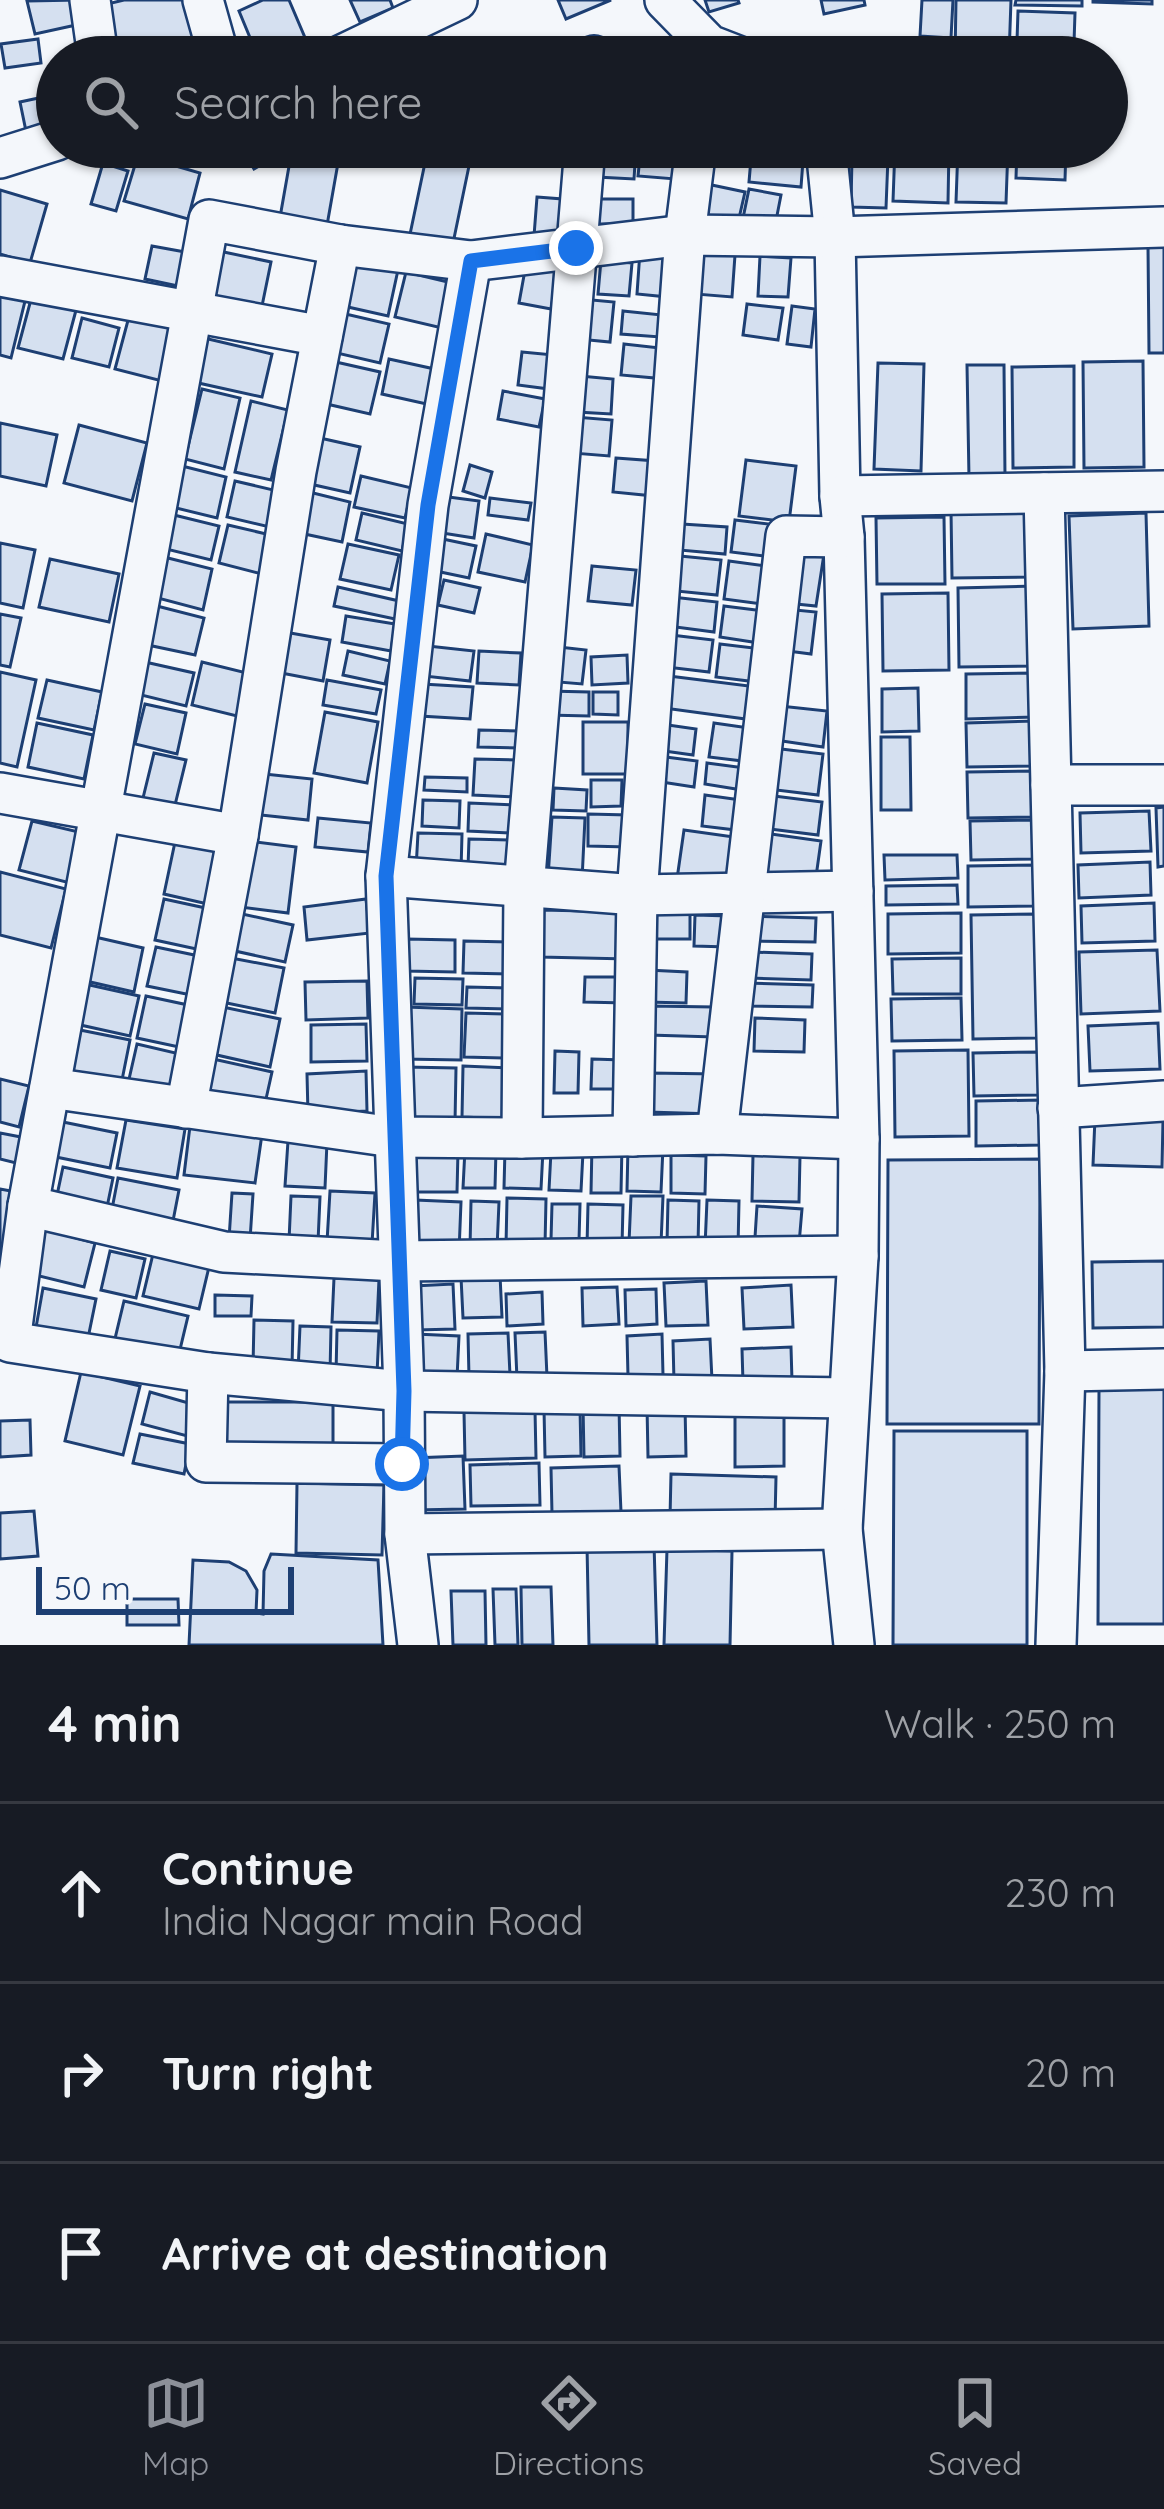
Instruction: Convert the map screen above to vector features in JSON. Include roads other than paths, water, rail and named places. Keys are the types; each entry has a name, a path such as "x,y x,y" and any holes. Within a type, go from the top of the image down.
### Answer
{"street":[{"path":"90,0 95,36"},
{"path":"203,0 214,36"},
{"path":"382,36 457,0"},
{"path":"665,0 702,36"},
{"path":"0,158 36,147"},
{"path":"522,1138 524,888 584,168"},
{"path":"633,1136 638,895 693,168"},
{"path":"828,168 836,237 839,496 844,537 859,1139 858,1256 842,1529 854,1645"},
{"path":"849,1398 404,1391 208,1373 10,1342 10,1272 28,1206 209,220 340,245 471,261 685,235 836,237 1164,227"},
{"path":"186,1108 238,836 296,471 340,245"},
{"path":"418,1645 402,1464 404,1391 386,876 428,505 471,261"},
{"path":"0,276 322,336"},
{"path":"839,496 1164,491"},
{"path":"1044,493 1065,1371 1055,1645"},
{"path":"717,1134 787,536 844,537"},
{"path":"1051,784 1164,785"},
{"path":"0,793 238,836"},
{"path":"386,876 638,895 853,891"},
{"path":"50,1088 393,1137 717,1134 859,1139"},
{"path":"1058,1108 1164,1101"},
{"path":"28,1206 224,1252 398,1261 858,1256"},
{"path":"1065,1371 1164,1370"},
{"path":"208,1373 206,1462 402,1464"},
{"path":"405,1534 842,1529"}]}
